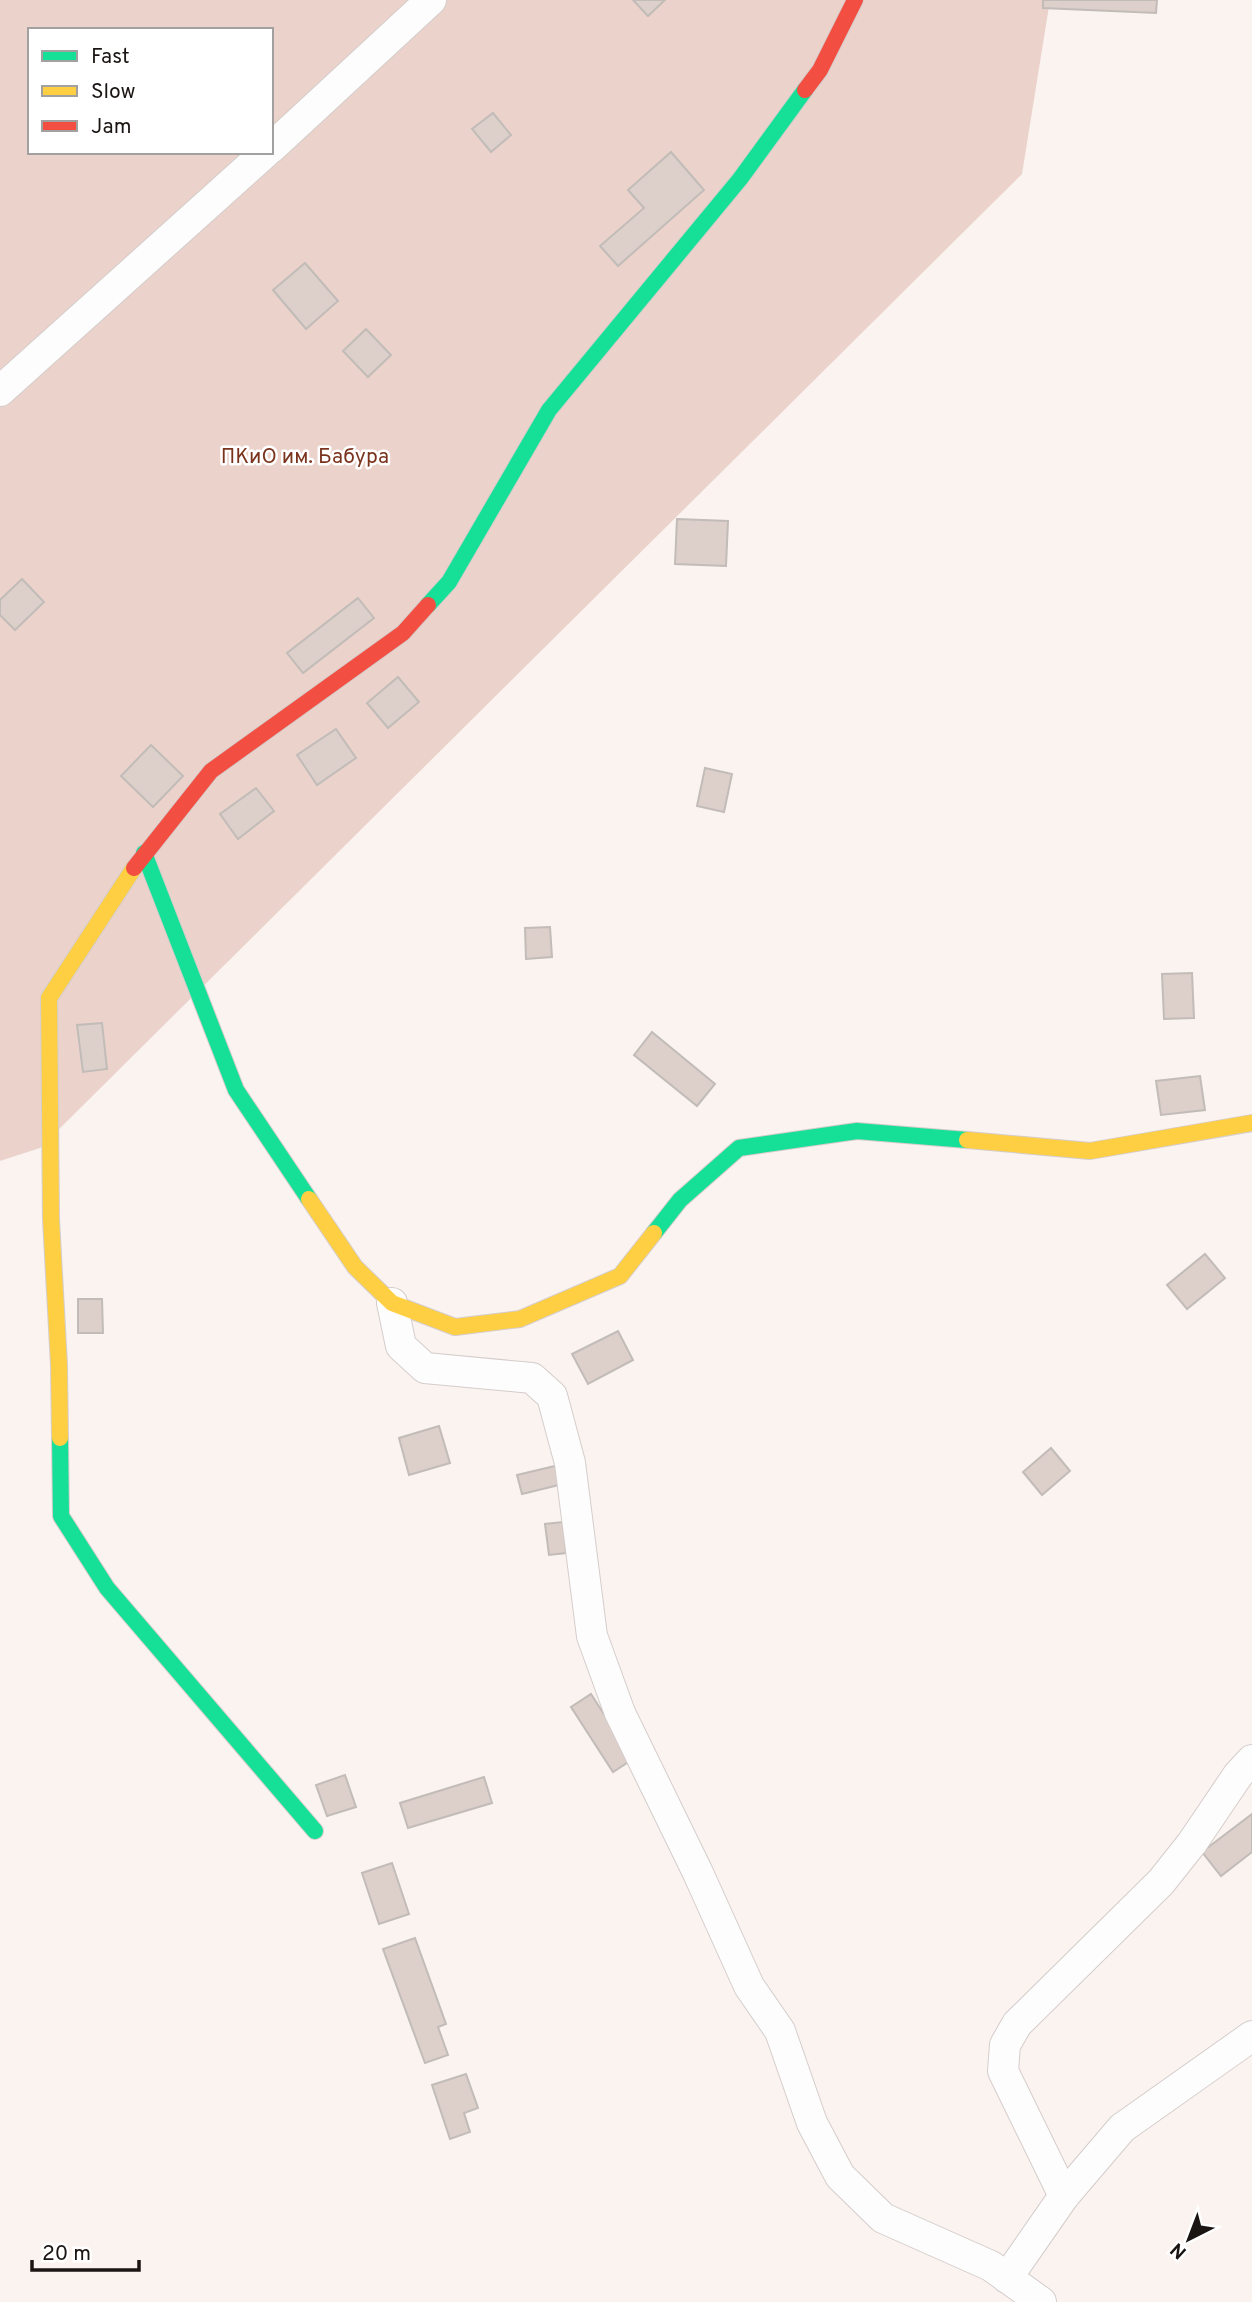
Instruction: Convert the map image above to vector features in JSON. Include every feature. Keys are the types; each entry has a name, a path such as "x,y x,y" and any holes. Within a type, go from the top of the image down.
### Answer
{"street":[{"path":"273,146 431,0"},
{"path":"315,1830 107,1588 61,1516 59,1365 51,1219 49,998 144,853 211,771 403,633 449,582 549,410 740,179 820,70 855,0"},
{"path":"0,391 264,154"},
{"path":"144,853 236,1090 355,1267 392,1303 455,1328 520,1319 620,1276 680,1199 739,1148 857,1130 1090,1151 1252,1123"},
{"path":"392,1303 401,1346 425,1368 532,1378 552,1396 570,1463 592,1636 620,1713 698,1873 749,1986 780,2031 812,2123 840,2176 883,2218 991,2266 1041,2302"},
{"path":"1064,2196 1003,2071 1005,2045 1017,2024 1161,1882 1192,1843 1238,1775 1252,1760"},
{"path":"1007,2278 1064,2196 1122,2128 1252,2036"}],"green space":[{"name":"ПКиО им. Бабура","path":"0,0 1050,0 1022,174 40,1148 0,1161"}],"building":[{"path":"633,0 665,0 648,16"},
{"path":"1043,0 1157,0 1156,13 1043,8"},
{"path":"493,113 511,135 491,152 472,129"},
{"path":"671,152 704,190 618,266 600,246 644,208 628,190"},
{"path":"305,263 338,301 306,329 273,290"},
{"path":"366,329 391,355 368,377 343,351"},
{"path":"677,519 728,521 726,566 675,564"},
{"path":"22,579 44,602 15,630 0,615 0,600"},
{"path":"358,598 374,618 303,673 287,653"},
{"path":"398,677 419,702 388,728 367,703"},
{"path":"336,729 356,758 317,785 297,755"},
{"path":"151,745 183,776 153,807 121,776"},
{"path":"705,768 732,774 724,812 697,806"},
{"path":"256,788 274,811 238,839 220,814"},
{"path":"550,927 552,957 526,959 525,928"},
{"path":"1192,973 1194,1018 1164,1019 1162,974"},
{"path":"102,1023 107,1069 83,1072 77,1025"},
{"path":"652,1032 715,1084 697,1106 634,1055"},
{"path":"1200,1076 1205,1110 1161,1115 1156,1081"},
{"path":"1205,1254 1225,1278 1187,1309 1167,1285"},
{"path":"78,1299 102,1299 103,1333 78,1333"},
{"path":"618,1331 633,1360 588,1384 572,1354"},
{"path":"439,1426 450,1463 409,1475 399,1438"},
{"path":"1051,1448 1070,1471 1042,1495 1023,1472"},
{"path":"559,1465 563,1484 522,1494 517,1475"},
{"path":"563,1522 566,1553 549,1555 545,1524"},
{"path":"591,1694 633,1759 613,1772 571,1707"},
{"path":"345,1775 356,1807 327,1816 316,1785"},
{"path":"484,1777 492,1803 408,1828 400,1803"},
{"path":"1252,1814 1252,1852 1221,1876 1202,1852"},
{"path":"392,1863 409,1914 379,1924 362,1873"},
{"path":"415,1938 446,2024 438,2027 448,2055 425,2063 383,1949"},
{"path":"466,2074 478,2108 464,2113 470,2132 450,2139 432,2085"}],"traffic: fast":[{"path":"428,605 449,582 549,410 740,179 805,90"},
{"path":"144,853 236,1090 309,1199"},
{"path":"654,1233 680,1200 739,1148 857,1131 967,1140"},
{"path":"60,1438 61,1516 107,1588 315,1831"}],"traffic: slow":[{"path":"60,1438 51,1219 49,998 134,868"},
{"path":"967,1140 1090,1151 1252,1123"},
{"path":"309,1199 355,1267 392,1303 455,1327 520,1319 620,1276 654,1233"}],"traffic: jam":[{"path":"805,90 820,70 855,0"},
{"path":"134,868 211,771 403,633 428,605"}]}
